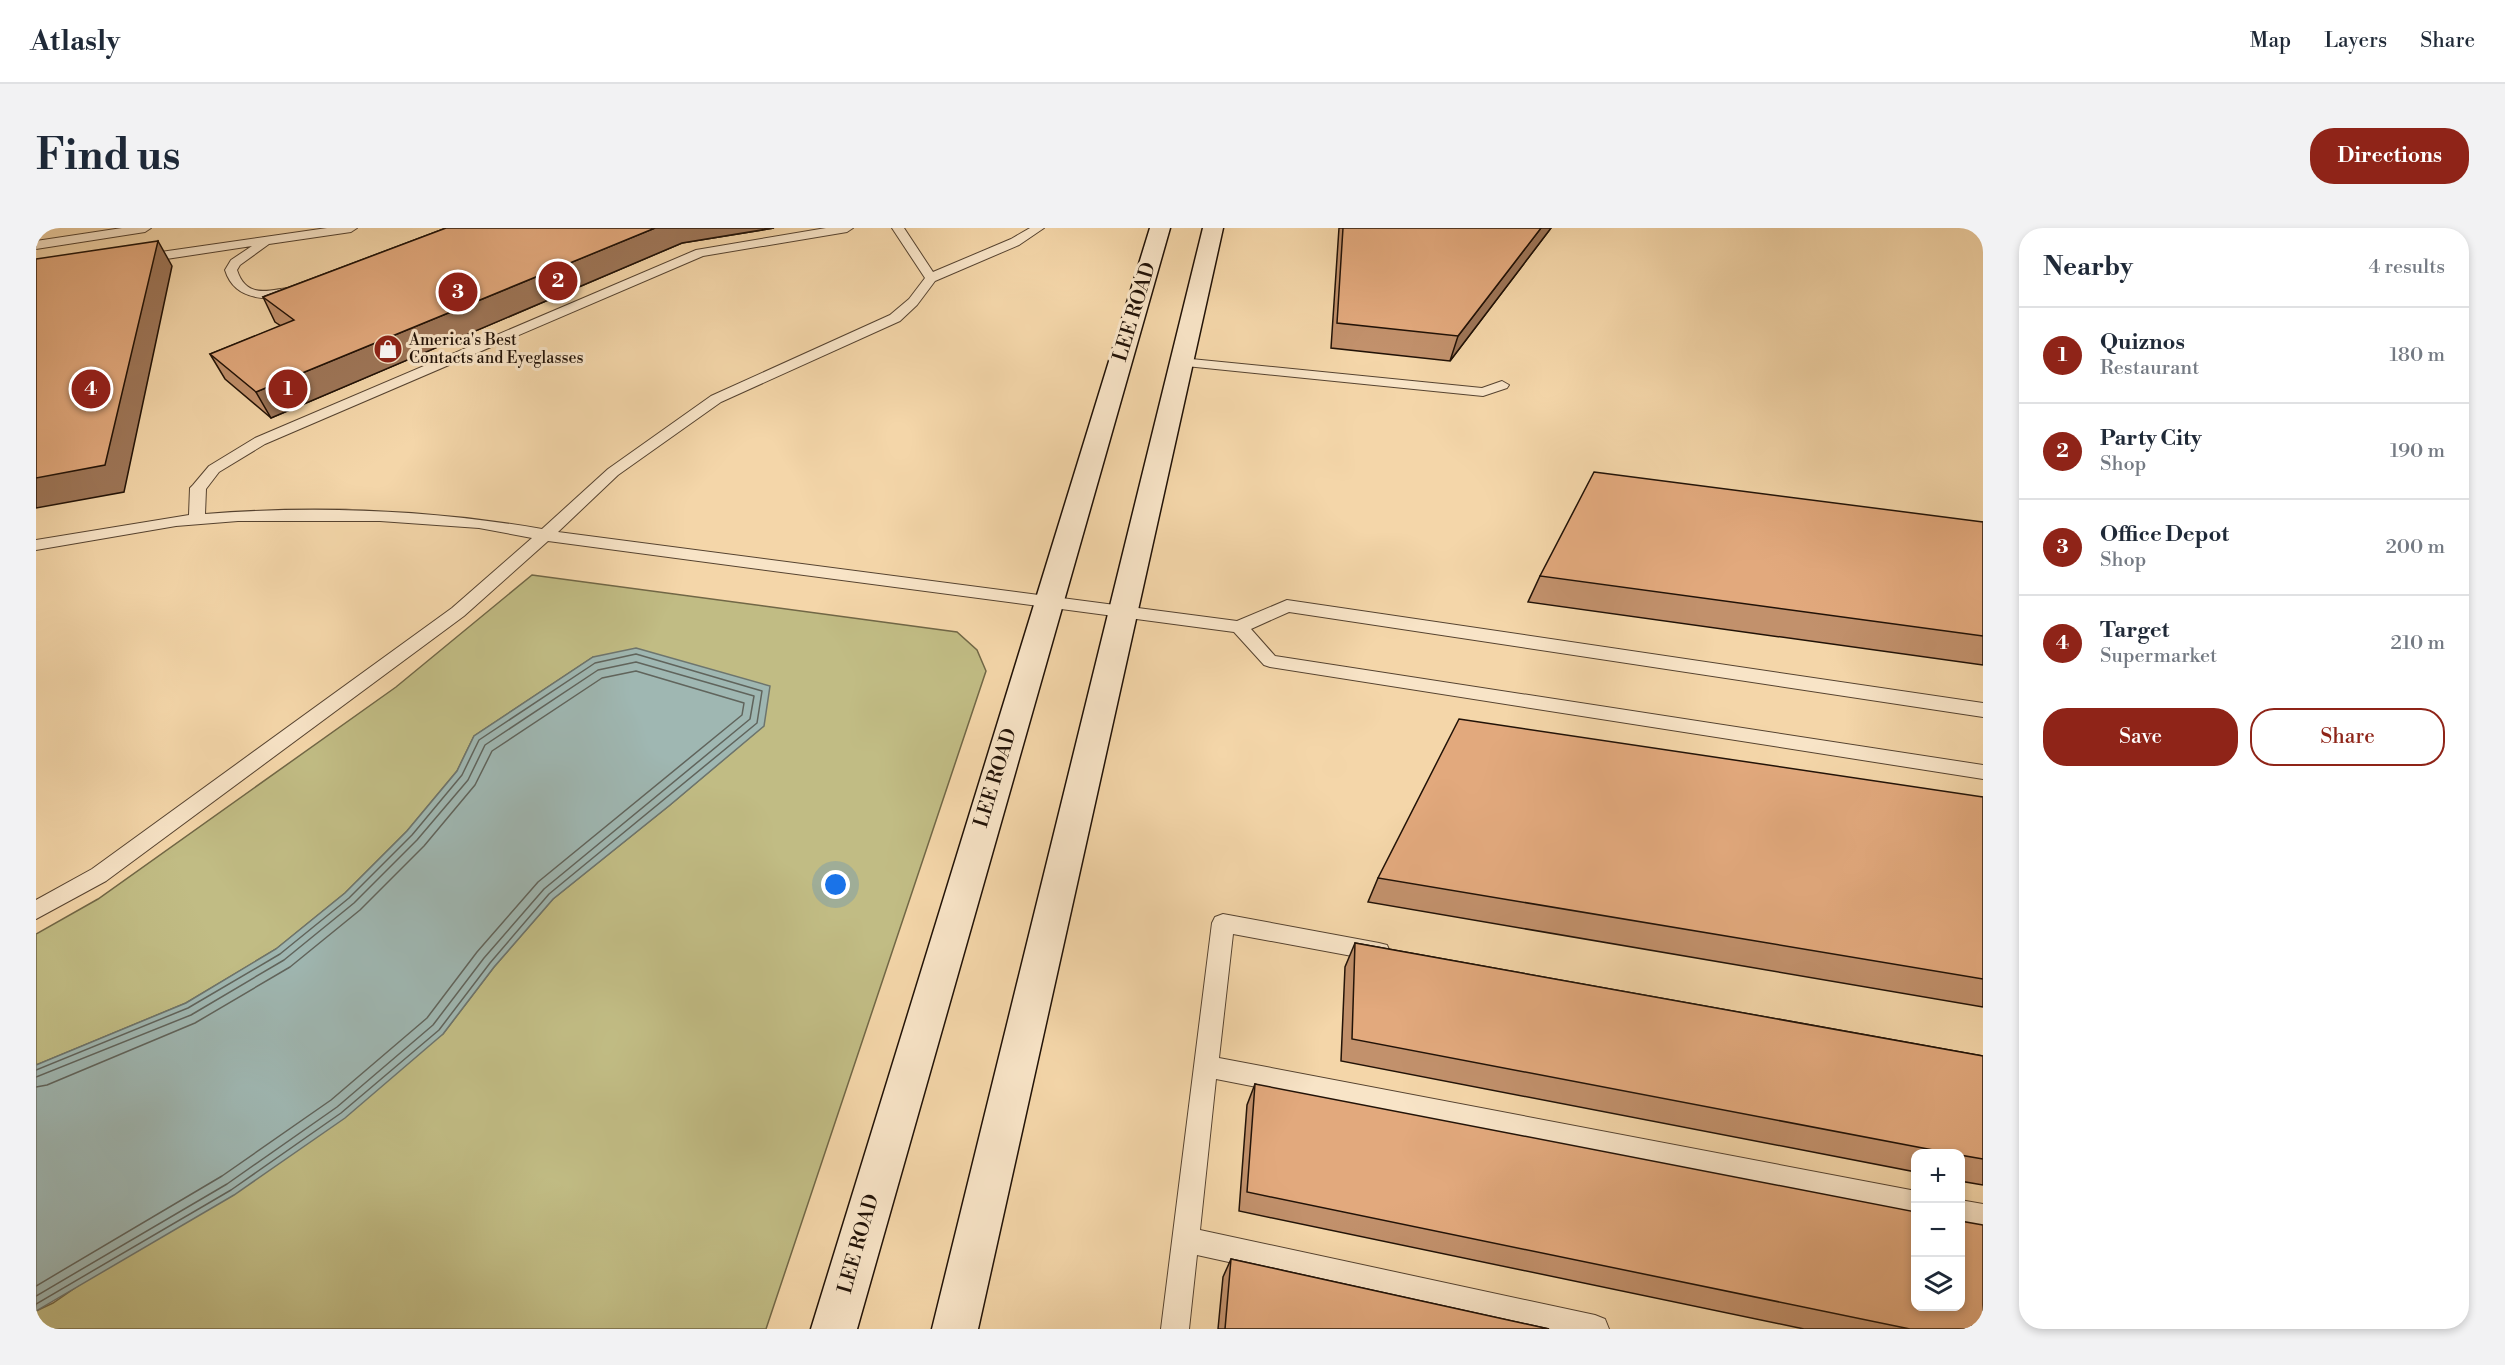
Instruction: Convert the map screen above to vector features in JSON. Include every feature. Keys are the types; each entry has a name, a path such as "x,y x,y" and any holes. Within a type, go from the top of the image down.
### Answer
{"street":[{"name":"LEE ROAD","path":"834,1329 1160,228"},
{"path":"955,1329 1025,1041 1122,611 1213,228"}],"lane":[{"path":"36,245 145,228"},
{"path":"128,261 351,228"},
{"path":"197,519 198,488 214,469 260,441 700,253 847,228"},
{"path":"898,228 931,278"},
{"path":"36,910 99,875 458,612 613,472 716,399 895,318 913,302 931,278 1015,242 1038,228"},
{"path":"278,239 262,245 235,263 231,270 236,286 246,292 268,293 293,292 304,288"},
{"path":"1181,362 1483,392 1502,386"},
{"path":"36,545 143,526 238,516 380,516 479,523 545,535 1239,627 1287,606 1983,710"},
{"path":"1239,627 1270,661 1983,772"},
{"path":"1175,1329 1223,923 1398,956"},
{"path":"1206,1066 1911,1203"},
{"path":"1965,1214 1983,1217"},
{"path":"1186,1240 1595,1329"}],"shaded area":[{"path":"532,575 957,632 977,650 986,671 766,1329 36,1329 36,1311 53,1303 443,1034 494,967 553,899 670,805 763,726 593,657 474,736 457,771 407,831 345,893 276,949 186,1003 36,1065 36,934 98,899 396,687"}],"water":[{"path":"636,648 770,686 764,726 553,899 494,967 443,1034 345,1118 234,1195 36,1311 36,1065 186,1003 276,949 345,893 407,831 457,771 474,736 593,657"}],"building":[{"path":"446,228 655,228 256,392 210,354 294,320 263,297"},
{"path":"1343,228 1541,228 1458,336 1337,323"},
{"path":"158,241 105,465 36,478 36,259"},
{"path":"1594,472 1983,522 1983,636 1540,576"},
{"path":"1459,719 1983,797 1983,979 1378,878"},
{"path":"1355,943 1983,1056 1983,1159 1965,1156 1965,1149 1928,1149 1352,1039"},
{"path":"1255,1084 1911,1211 1911,1311 1965,1311 1965,1222 1983,1225 1983,1329 1910,1329 1247,1192"},
{"path":"1231,1259 1549,1329 1225,1329"}],"place":[{"name":"Party City","path":"558,281"},
{"name":"Office Depot","path":"458,292"},
{"name":"America's Best Contacts and Eyeglasses","path":"388,349"},
{"name":"Target","path":"91,389"},
{"name":"Quiznos","path":"288,389"}]}
